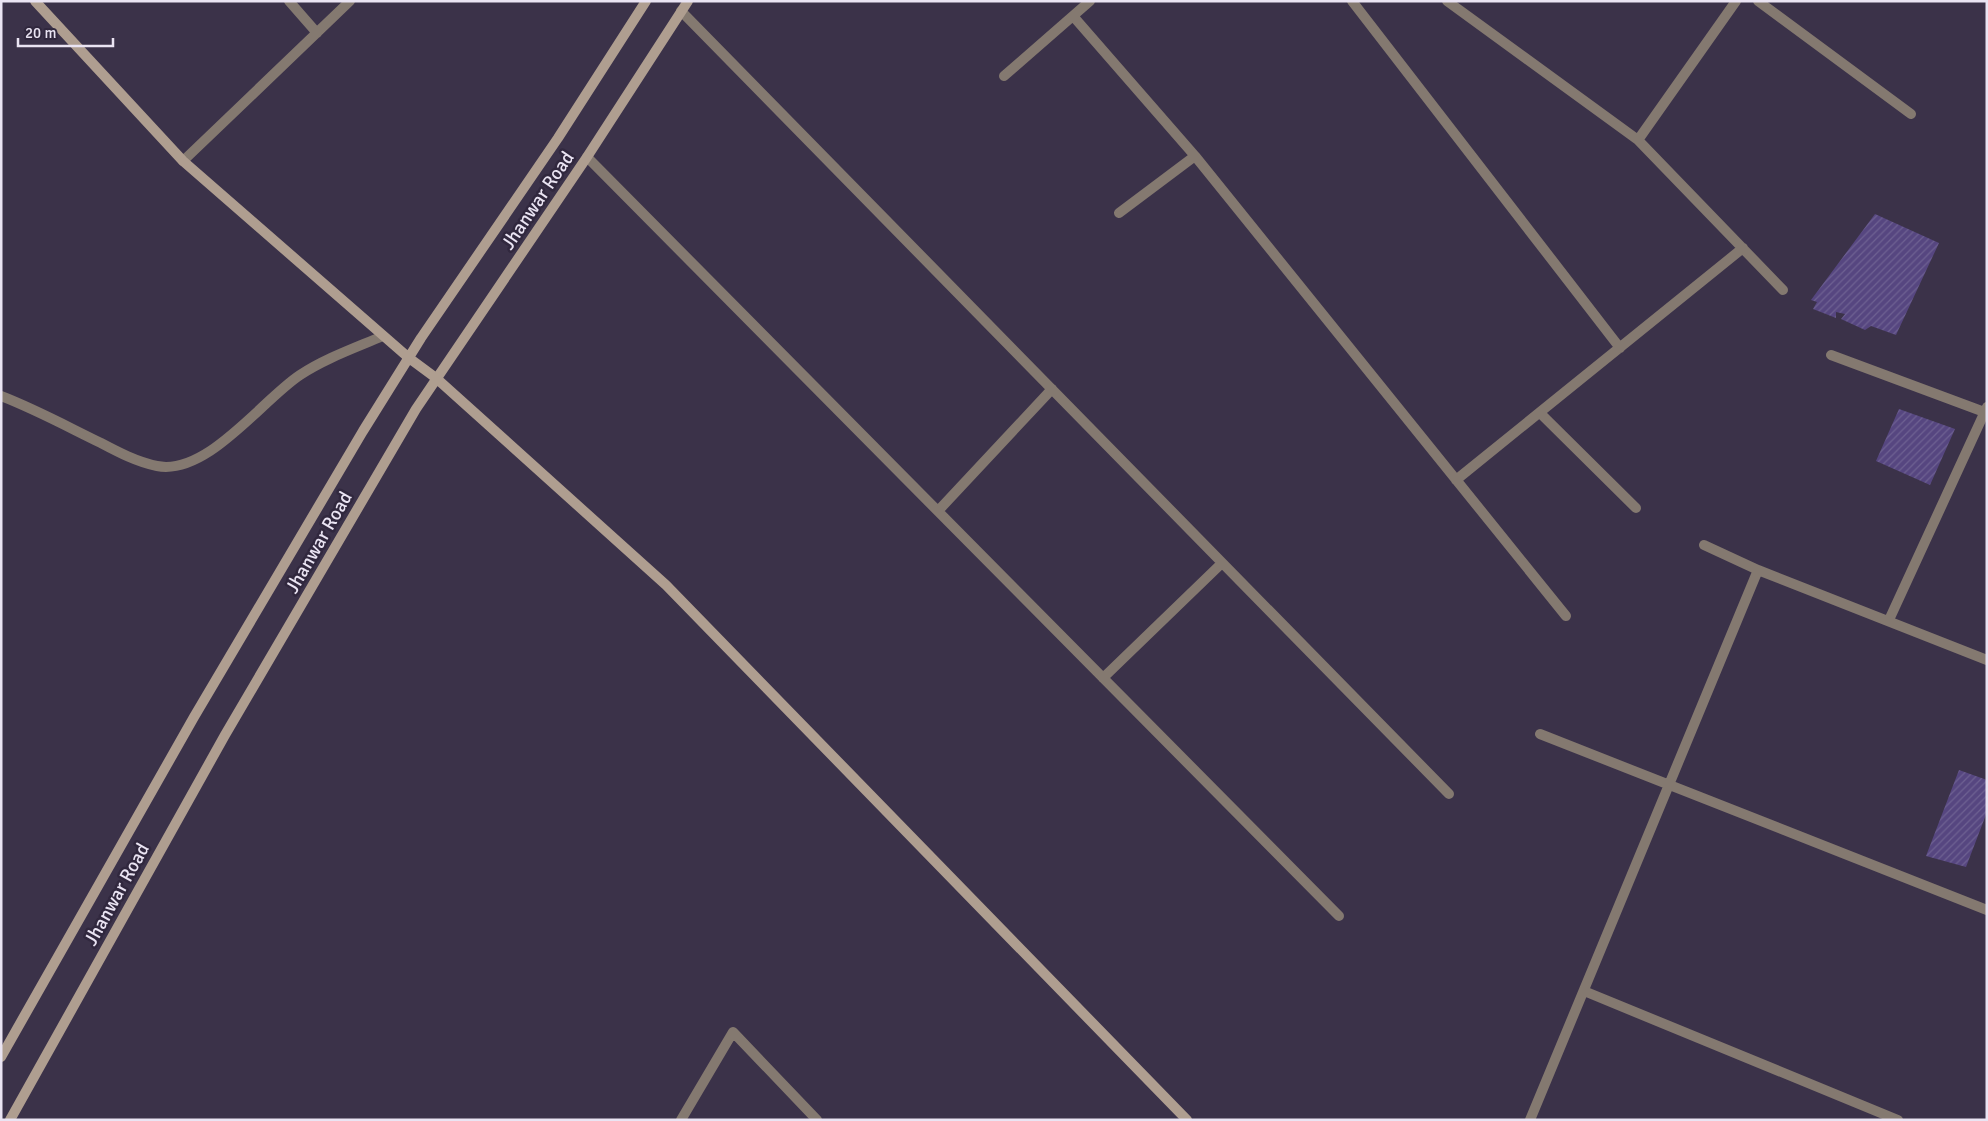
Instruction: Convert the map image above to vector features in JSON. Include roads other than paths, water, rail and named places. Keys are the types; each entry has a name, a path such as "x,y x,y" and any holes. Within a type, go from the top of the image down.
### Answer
{"street":[{"path":"35,1 183,160 383,336 436,378 666,585 1187,1120"},
{"path":"289,1 317,32"},
{"path":"183,160 350,1"},
{"name":"Jhanwar Road","path":"1,1057 199,709 363,431 409,358 558,138 646,1"},
{"name":"Jhanwar Road","path":"10,1120 225,735 416,409 587,157 688,1"},
{"path":"1004,76 1090,1"},
{"path":"1352,1 1620,348"},
{"path":"1447,1 1638,140 1783,290"},
{"path":"1638,140 1736,1"},
{"path":"1758,1 1911,114"},
{"path":"680,12 1449,794"},
{"path":"1072,16 1195,156 1566,616"},
{"path":"1119,213 1195,156"},
{"path":"587,157 1339,916"},
{"path":"1456,480 1743,248"},
{"path":"1,396 25,405 135,459 158,466 178,466 216,448 301,375 326,361 383,336"},
{"path":"1831,355 1986,411 1889,620"},
{"path":"938,511 1052,389"},
{"path":"1540,413 1636,508"},
{"path":"1704,545 1758,570 1987,660"},
{"path":"1103,678 1222,563"},
{"path":"1530,1120 1758,570"},
{"path":"1540,734 1987,910"},
{"path":"1584,991 1898,1120"},
{"path":"681,1120 733,1032 817,1120"}]}
